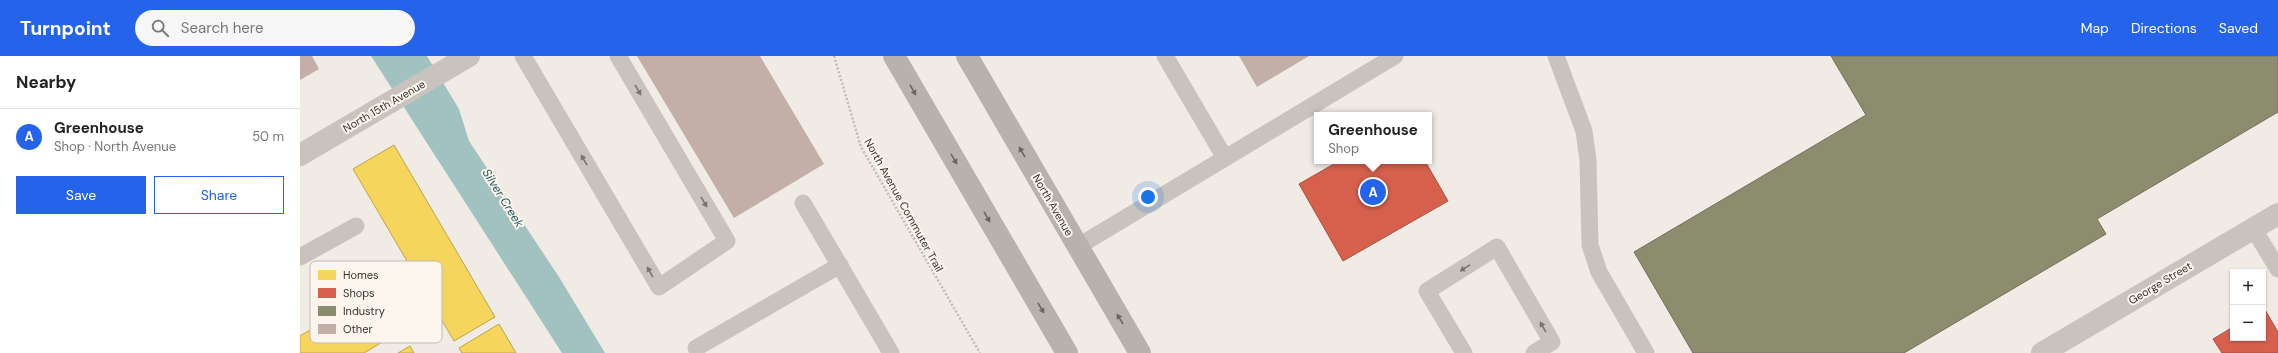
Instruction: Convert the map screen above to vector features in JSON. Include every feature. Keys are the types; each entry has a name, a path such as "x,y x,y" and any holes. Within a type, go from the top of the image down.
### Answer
{"main road":[{"path":"894,56 1067,353"},
{"name":"North Avenue","path":"972,59 1077,247 1140,353"}],"street":[{"name":"North 15th Avenue","path":"300,155 469,56"},
{"name":"George Street","path":"2042,353 2278,214"}],"lane":[{"path":"523,56 659,287 727,241 618,56"},
{"path":"1165,56 1225,158"},
{"path":"1077,247 1395,56"},
{"path":"1556,56 1584,132 1588,160 1590,244 1599,272 1646,353"},
{"path":"803,203 891,353"},
{"path":"300,257 356,226"},
{"path":"2253,228 2278,269"},
{"path":"1464,353 1427,291 1497,247 1552,342 1534,353"},
{"path":"696,348 840,265"}],"path":[{"name":"North Avenue Commuter Trail","path":"834,56 861,147 980,353"}],"water":[{"name":"Silver Creek","path":"371,56 427,56 459,109 469,141 559,277 605,353 562,353"}],"building: Homes":[{"path":"394,145 495,317 454,341 442,321 442,261 407,261 353,169"},
{"path":"499,324 516,353 462,353 459,348"},
{"path":"310,330 310,343 381,343 364,353 300,353 300,336"},
{"path":"410,346 414,353 398,353"}],"building: Shops":[{"path":"1334,164 1427,164 1448,201 1343,261 1299,184"},
{"path":"2266,311 2278,332 2278,353 2222,353 2213,339 2230,329 2230,341 2266,341"}],"building: Industry":[{"path":"1831,56 2278,56 2278,112 2097,219 2106,234 1904,353 1693,353 1634,252 1866,115"}],"building: Other":[{"path":"300,56 312,56 319,69 300,80"},
{"path":"637,56 760,56 824,164 734,218"},
{"path":"1239,56 1309,56 1257,87"}],"place":[{"name":"Greenhouse","path":"1373,192"}]}
